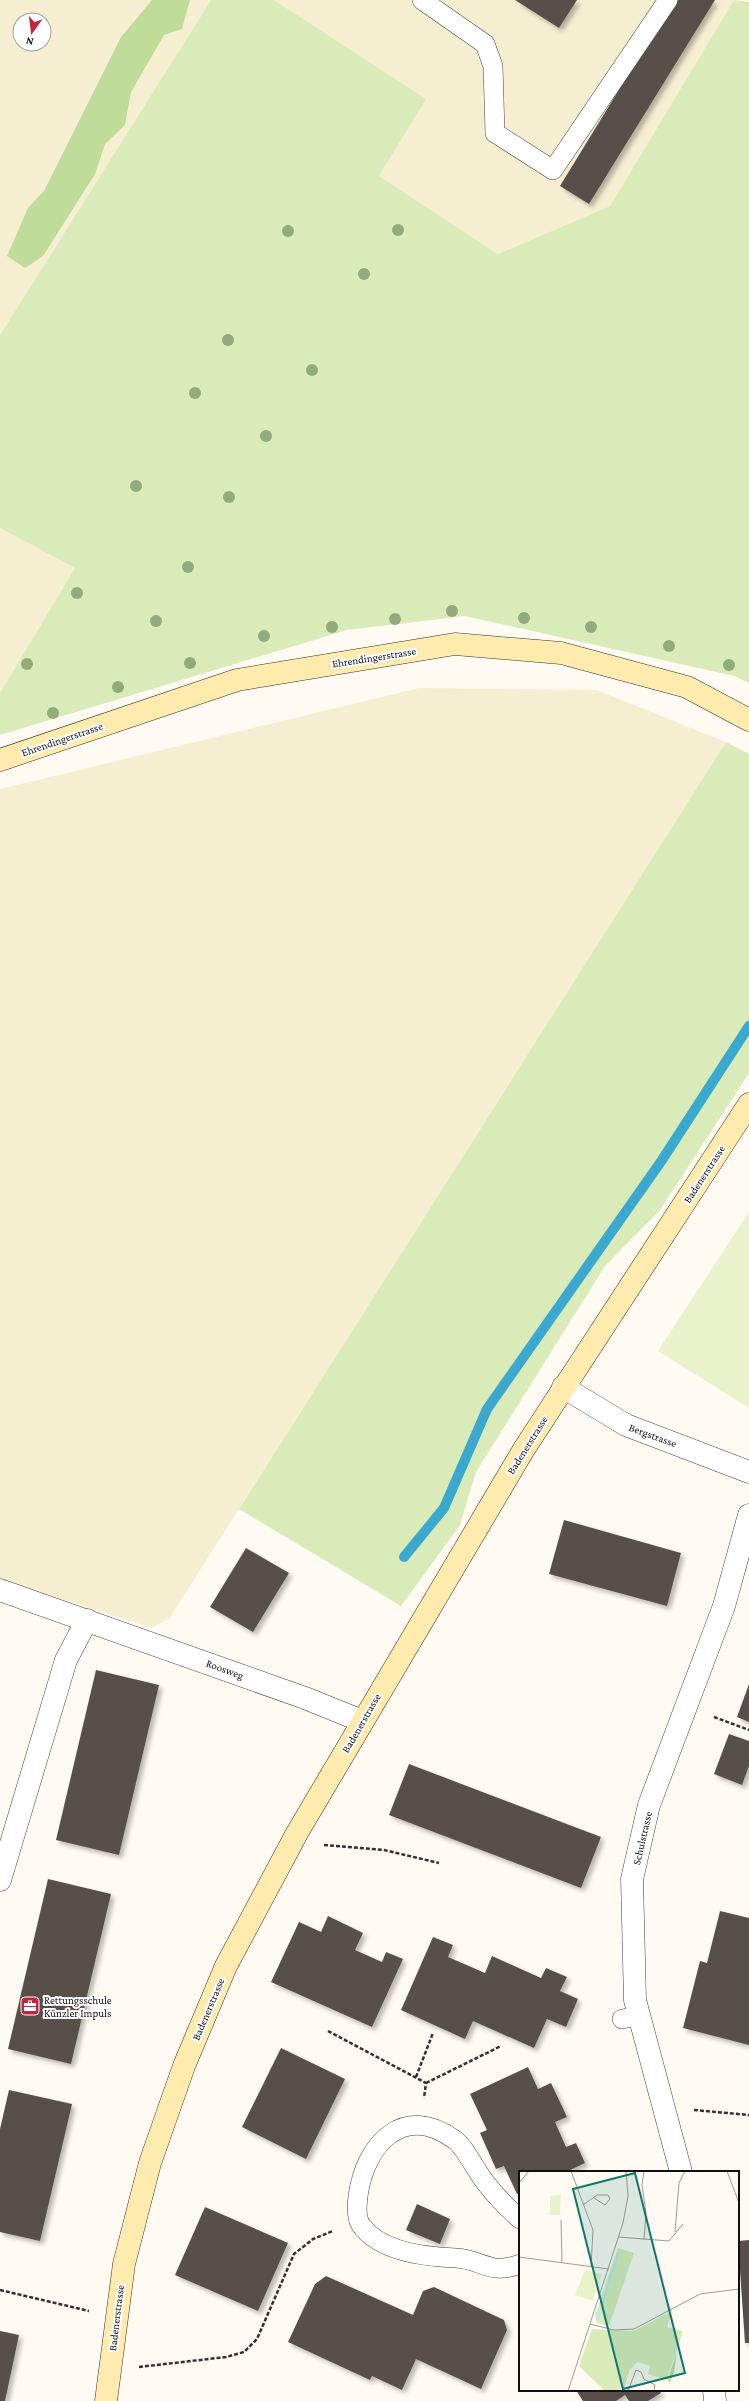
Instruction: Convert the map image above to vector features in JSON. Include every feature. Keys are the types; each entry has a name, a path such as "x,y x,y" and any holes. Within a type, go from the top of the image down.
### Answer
{"street":[{"name":"Ehrendingerstrasse","path":"0,760 237,680 455,644 568,655 686,687 749,720"},
{"name":"Badenerstrasse","path":"106,2401 124,2264 150,2163 184,2066 226,1966 297,1833 520,1456 563,1387 749,1104"},
{"name":"Bergstrasse","path":"563,1387 626,1425 749,1472"},
{"name":"Schulstrasse","path":"681,2171 665,2111 631,2017 635,2000 632,1879 649,1805 724,1606 749,1515"},
{"name":"Roosweg","path":"0,1590 305,1698 362,1721"},
{"path":"0,1880 66,1660 87,1620"},
{"path":"714,2391 715,2401"}],"lane":[{"path":"422,0 485,44 493,66 495,133 553,170 668,0"},
{"path":"519,2218 485,2183 457,2140 436,2129 419,2125 398,2128 380,2141 360,2180 357,2206 360,2220 361,2224 374,2238 399,2249 432,2258 458,2258 491,2269 512,2268 519,2264"}],"path":[{"path":"685,1707 749,1730"},
{"path":"297,1833 328,1847 384,1850 439,1864"},
{"path":"328,2031 426,2083"},
{"path":"416,2077 433,2033"},
{"path":"426,2083 501,2046"},
{"path":"419,2125 426,2083"},
{"path":"665,2111 676,2108 749,2115"},
{"path":"111,2362 145,2368 226,2357 244,2352 257,2338 294,2254 313,2239 360,2220"},
{"path":"0,2290 116,2317"}],"shaded area":[{"path":"0,0 211,0 0,335"},
{"path":"274,0 734,0 610,206 498,254 379,176 425,99"},
{"path":"0,528 75,568 0,693"},
{"path":"419,688 597,690 726,742 169,1619 151,1628 0,1579 0,789"}],"green space":[{"path":"152,0 190,0 182,29 164,35 131,92 125,125 105,144 95,174 43,256 25,268 7,256 28,208 44,191 121,37"},
{"path":"211,0 274,0 426,99 379,176 498,254 610,206 734,0 749,2 749,683 734,676 465,616 347,630 0,735 0,693 75,568 0,528 0,335"},
{"path":"726,742 749,754 749,1073 660,1210 605,1266 476,1472 460,1525 401,1606 239,1509"},
{"path":"749,1212 749,1408 658,1351"}],"building":[{"path":"515,0 577,0 559,28"},
{"path":"674,0 715,0 589,204 560,186"},
{"path":"564,1520 681,1553 667,1606 549,1574"},
{"path":"246,1548 289,1573 253,1632 210,1607"},
{"path":"96,1670 159,1685 119,1855 56,1840"},
{"path":"749,1684 749,1722 737,1717"},
{"path":"729,1734 749,1741 749,1766 742,1785 714,1774"},
{"path":"409,1764 601,1837 581,1888 389,1815"},
{"path":"48,1879 111,1894 71,2064 8,2049"},
{"path":"720,1911 749,1918 749,2045 683,2028 700,1961 707,1963"},
{"path":"328,1916 363,1933 355,1950 382,1962 386,1952 403,1959 372,2027 271,1982 299,1922 321,1932"},
{"path":"433,1937 453,1945 448,1957 485,1973 492,1956 541,1978 546,1968 567,1977 560,1991 578,1999 566,2027 547,2019 534,2048 473,2021 465,2039 401,2010"},
{"path":"281,2048 345,2079 306,2159 242,2127"},
{"path":"528,2067 538,2089 551,2083 567,2117 555,2122 566,2147 576,2143 585,2163 568,2171 519,2171 519,2193 517,2194 504,2166 496,2169 480,2133 487,2130 470,2094"},
{"path":"9,2090 72,2104 40,2241 0,2232 0,2129"},
{"path":"417,2204 450,2219 440,2244 406,2230"},
{"path":"205,2207 288,2243 258,2311 175,2275"},
{"path":"749,2240 749,2343 745,2343 739,2241"},
{"path":"326,2276 413,2315 423,2291 434,2287 504,2320 507,2330 481,2389 416,2359 402,2390 372,2376 370,2380 288,2342 315,2284"},
{"path":"0,2331 19,2335 5,2401 0,2401"},
{"path":"577,2391 660,2391 661,2393 648,2401 629,2401 625,2395 616,2401 583,2401"}],"waterway":[{"path":"404,1557 444,1508 487,1409 662,1160 749,1026"}],"place":[{"name":"Rettungsschule Künzler Impuls","path":"30,2006"}]}
